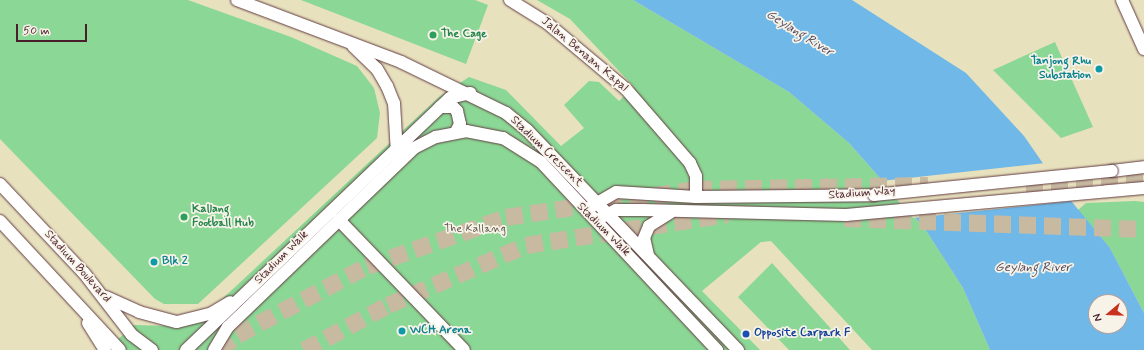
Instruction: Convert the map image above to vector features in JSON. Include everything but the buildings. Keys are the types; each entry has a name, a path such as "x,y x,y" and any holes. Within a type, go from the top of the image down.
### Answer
{"street":[{"name":"Stadium Crescent","path":"237,0 348,41 470,93 527,130 738,350"},
{"name":"Jalan Benaan Kapal","path":"510,0 548,23 626,89 690,163 696,176 696,198"},
{"path":"1122,0 1144,49"},
{"path":"348,41 377,69 388,86 394,102 398,148 395,166"},
{"name":"Stadium Walk","path":"186,350 440,108 458,94 470,93"},
{"path":"440,108 453,107 457,111 460,124 456,132"},
{"name":"Stadium Walk","path":"214,350 228,327 414,148 456,132 482,133 503,138 541,162 595,223 717,350"},
{"name":"Stadium Way","path":"586,213 597,202 616,192 696,198 874,195 1112,171 1141,166"},
{"name":"Stadium Boulevard","path":"0,184 105,297 132,335 152,350"},
{"name":"Stadium Way","path":"606,212 846,215 1113,189 1144,188"},
{"path":"595,223 606,212"},
{"path":"648,256 644,238 649,226 673,212"},
{"path":"339,220 464,350"},
{"name":"Stadium Boulevard","path":"0,221 66,288 120,350"},
{"path":"105,297 140,312 177,322 212,313 253,287"},
{"path":"66,288 104,350"}],"green space":[{"name":"Kallang Football Hub","path":"0,0 188,0 291,37 357,66 374,88 380,113 377,138 198,304 164,304 155,299 0,139"},
{"name":"The Cage","path":"301,0 475,0 488,5 466,64"},
{"name":"The Kallang","path":"537,0 633,0 789,92 849,143 925,229 963,288 990,350 872,350 771,241 761,242 702,291 760,350 106,350 134,325 170,326 206,314 439,97 469,77 506,90 561,146 584,128 564,105 589,81 599,82 619,101 634,87 570,19"},
{"path":"1055,42 1093,127 1061,138 993,70"},
{"path":"1144,202 1144,313 1110,248 1078,210 1086,203"},
{"path":"772,263 850,350 789,350 738,297"}],"water":[{"name":"Geylang River","path":"633,0 852,0 966,73 1024,136 1058,185 1110,248 1144,313 1144,350 990,350 963,288 925,229 849,143 789,92"}],"pier":[{"path":"1045,163 1073,201 913,218 881,181"}],"tunnel":[{"path":"1026,184 1144,182"},
{"path":"219,350 237,335 367,266 506,217 695,189 928,185"},
{"path":"304,350 388,305 526,245 728,214"},
{"path":"844,218 1144,229"}],"place":[{"name":"The Cage","path":"433,35"},
{"name":"Tanjong Rhu Substation","path":"1099,69"},
{"name":"Kallang Football Hub","path":"184,217"},
{"name":"Blk 2","path":"154,262"},
{"name":"WCH Arena","path":"402,331"},
{"name":"Opposite Carpark F","path":"746,334"}]}
